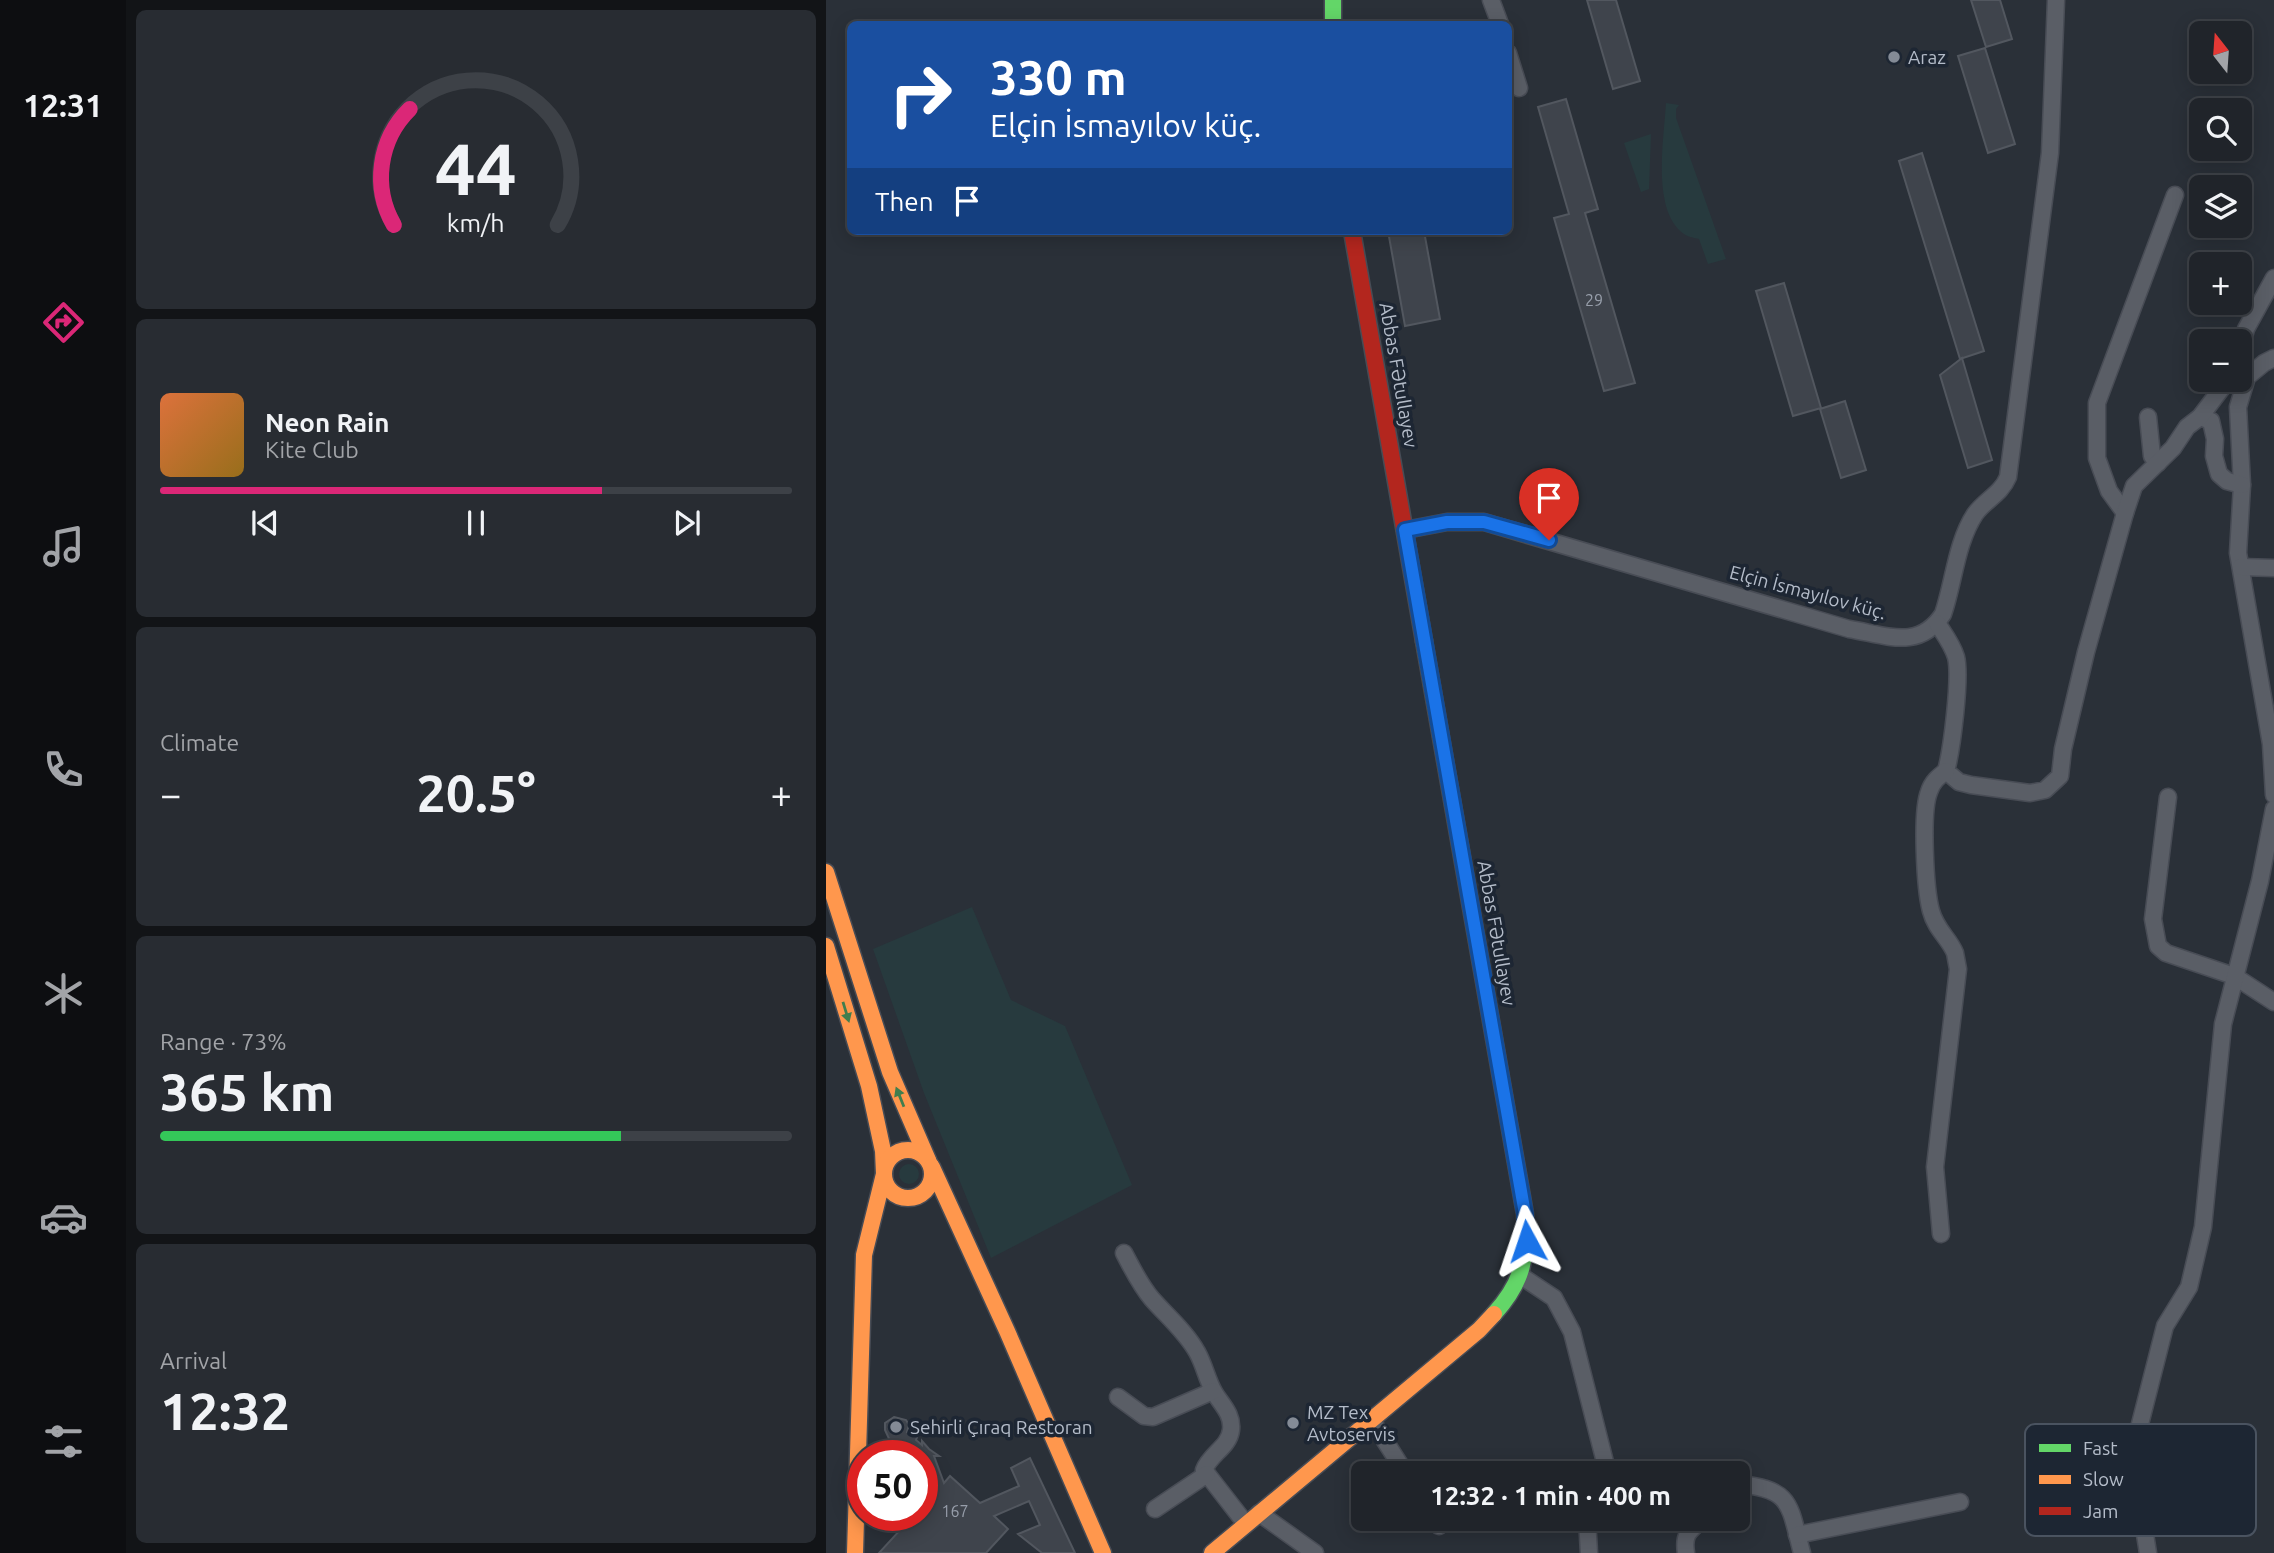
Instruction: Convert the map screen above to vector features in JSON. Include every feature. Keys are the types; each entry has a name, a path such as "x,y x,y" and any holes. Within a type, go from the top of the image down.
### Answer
{"main road":[{"path":"1333,0 1333,21"},
{"name":"Abbas Fətullayev","path":"1212,1553 1479,1330 1509,1298 1526,1260 1525,1214 1353,235"},
{"path":"826,872 890,1072 967,1240 1102,1553"},
{"path":"826,946 869,1086 883,1152 886,1182 896,1195 936,1206 967,1240"},
{"path":"855,1553 863,1273 867,1237 888,1160 901,1150 916,1150 930,1163 931,1183 920,1195 890,1209 867,1237"}],"street":[{"path":"1491,0 1499,21"},
{"path":"1941,1234 1934,1167 1958,969 1954,952 1938,930 1930,909 1924,833 1930,789 1935,780 1946,771 1951,752 1957,666 1952,646 1937,623 1946,604 1966,533 1984,503 1998,492 2008,478 2050,153 2056,0"},
{"path":"1512,66 1519,88"},
{"path":"2125,513 2109,491 2097,458 2097,403 2175,195"},
{"path":"2246,329 2272,292"},
{"path":"2274,345 2274,358 2247,377 2238,407 2242,485 2238,553 2271,744 2274,795"},
{"path":"1946,771 1959,782 2030,793 2045,790 2060,776 2063,749 2086,652 2134,486 2173,448 2187,427 2200,417 2219,392"},
{"path":"2148,417 2152,456 2158,463"},
{"path":"2200,417 2211,421 2215,439 2214,456 2219,474 2227,481 2242,485"},
{"name":"Elçin İsmayılov küç.","path":"1405,530 1447,522 1484,522 1849,629 1910,638 1923,635 1937,623"},
{"path":"2241,567 2274,568"},
{"path":"2168,797 2153,919 2158,946 2166,953 2234,976 2274,1002"},
{"path":"2139,1424 2165,1326 2189,1287 2203,1227 2223,1024 2260,881 2274,809"},
{"path":"1124,1253 1150,1296 1198,1354 1213,1391 1225,1405 1231,1431 1226,1442 1207,1462 1205,1470 1246,1524"},
{"path":"1521,1276 1554,1298 1572,1332 1607,1461"},
{"path":"1118,1397 1144,1416 1153,1417 1213,1391"},
{"path":"1371,1419 1398,1461"},
{"path":"1155,1510 1207,1474"},
{"path":"1750,1485 1764,1486 1782,1497 1789,1506 1802,1553"},
{"path":"1797,1535 1960,1502"},
{"path":"1259,1513 1315,1553"},
{"path":"1588,1531 1589,1553"},
{"path":"1686,1553 1684,1540 1689,1531"}],"green space":[{"path":"1666,103 1679,105 1676,118 1726,259 1708,264 1699,239 1684,234 1667,209 1662,173"},
{"path":"1651,134 1649,189 1641,192 1624,143"},
{"path":"972,907 1011,1000 1065,1026 1132,1185 991,1258 924,1093 873,949"},
{"path":"909,1164 916,1167 919,1174 916,1181 909,1184 902,1181 899,1174 902,1167"}],"building":[{"path":"1587,0 1616,0 1640,81 1613,89"},
{"path":"1971,0 2000,0 2012,39 1986,47"},
{"path":"1985,48 2015,144 1988,153 1958,56"},
{"path":"1566,99 1598,209 1585,213 1635,383 1604,391 1554,218 1569,214 1538,107"},
{"path":"1922,153 1984,351 1960,359 1899,161"},
{"path":"1389,235 1425,235 1440,319 1405,326"},
{"path":"1784,283 1821,408 1793,416 1756,291"},
{"path":"1962,358 1992,460 1968,468 1940,375"},
{"path":"1845,401 1866,470 1841,478 1820,409"},
{"path":"894,1417 906,1420 909,1425 907,1432 918,1435 916,1440 890,1440 885,1423"},
{"path":"1030,1458 1075,1553 1042,1553 1018,1534 1040,1525 1029,1501 994,1516 1008,1529 986,1553 879,1553 899,1531 938,1531 938,1467 944,1483 950,1476 980,1503 1019,1486 1011,1468"}],"traffic: fast":[{"path":"1333,0 1333,21"},
{"path":"1424,641 1525,1214 1522,1268 1512,1290 1494,1314"}],"traffic: slow":[{"path":"826,872 890,1072 928,1160"},
{"path":"826,946 869,1086 883,1151 884,1174 864,1255 855,1553"},
{"path":"908,1150 925,1157 932,1174 925,1191 908,1198 891,1191 884,1174 891,1157 908,1150"},
{"path":"932,1167 1007,1331 1103,1553"},
{"path":"1212,1553 1479,1330 1494,1314"}],"traffic: jam":[{"path":"1353,235 1424,641"}],"place":[{"name":"Araz","path":"1894,57"},
{"name":"MZ Tex Avtoservis","path":"1293,1423"},
{"name":"Sehirli Çıraq Restoran","path":"896,1427"}],"route":[{"path":"1527,1241 1525,1214 1405,530 1447,522 1484,522 1549,540"}]}
